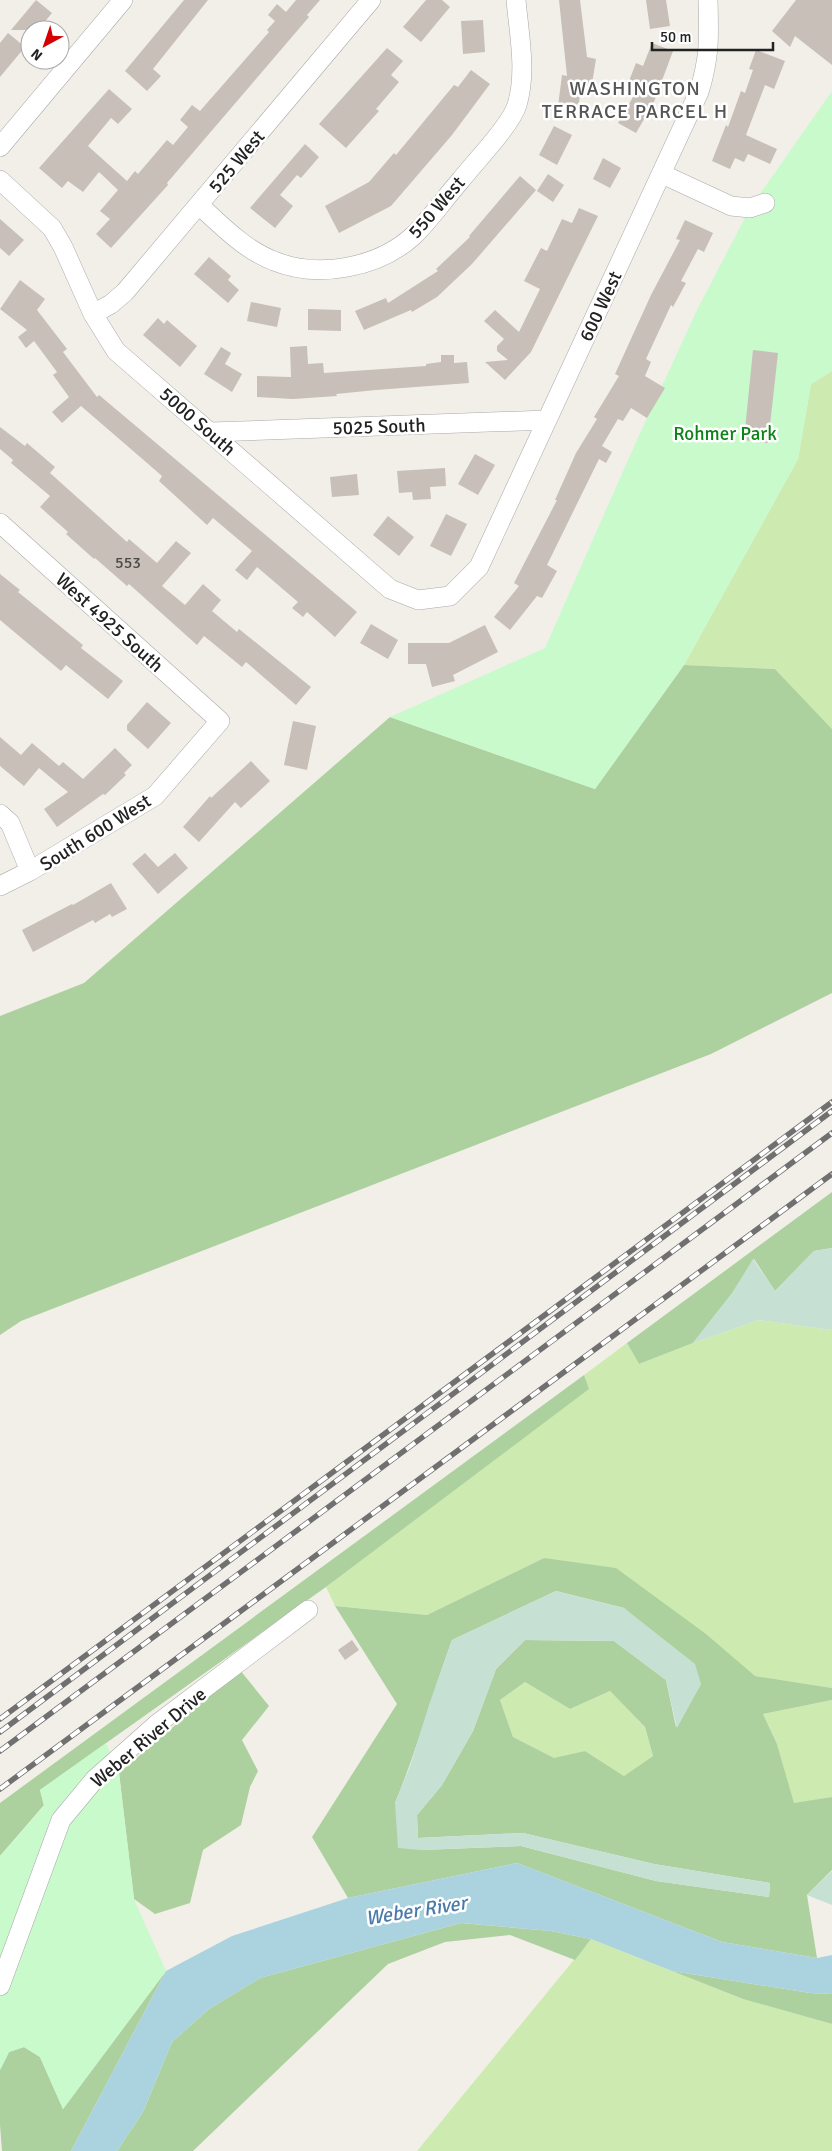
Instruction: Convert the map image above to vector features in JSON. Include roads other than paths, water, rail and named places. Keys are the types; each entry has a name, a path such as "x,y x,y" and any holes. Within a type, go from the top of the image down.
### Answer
{"street":[{"path":"0,146 122,0"},
{"name":"525 West","path":"93,314 111,304 125,292 371,0"},
{"name":"550 West","path":"199,205 240,242 274,261 298,268 317,269 356,266 395,250 413,236 499,134 516,107 522,76 516,0"},
{"name":"600 West","path":"450,596 479,567 699,92 707,66 710,41 708,0"},
{"path":"662,174 731,206 750,208 765,203"},
{"name":"5000 South","path":"0,180 52,228 63,247 93,314 116,351 390,589 418,600 450,596"},
{"name":"5025 South","path":"211,432 547,420"},
{"name":"West 4925 South","path":"0,523 220,720"},
{"name":"South 600 West","path":"0,886 30,871 155,796 220,720"},
{"path":"0,814 10,822 30,871"},
{"name":"Weber River Drive","path":"0,1986 6,1953 61,1820 95,1778 157,1724 308,1610"}],"water":[{"name":"Weber River","path":"517,1863 722,1942 817,1958 832,1955 832,1994 810,1993 672,1971 591,1939 551,1931 461,1923 260,1978 209,2009 172,2042 143,2112 117,2151 71,2151 166,1971 232,1936 348,1898"}],"railway":[{"path":"0,1719 832,1102"},
{"path":"0,1732 832,1111"},
{"path":"0,1751 832,1133"},
{"path":"0,1789 832,1174"}],"district":[{"name":"WASHINGTON TERRACE PARCEL H","path":"635,100"}],"park label":[{"name":"Rohmer Park","path":"725,433"}]}
